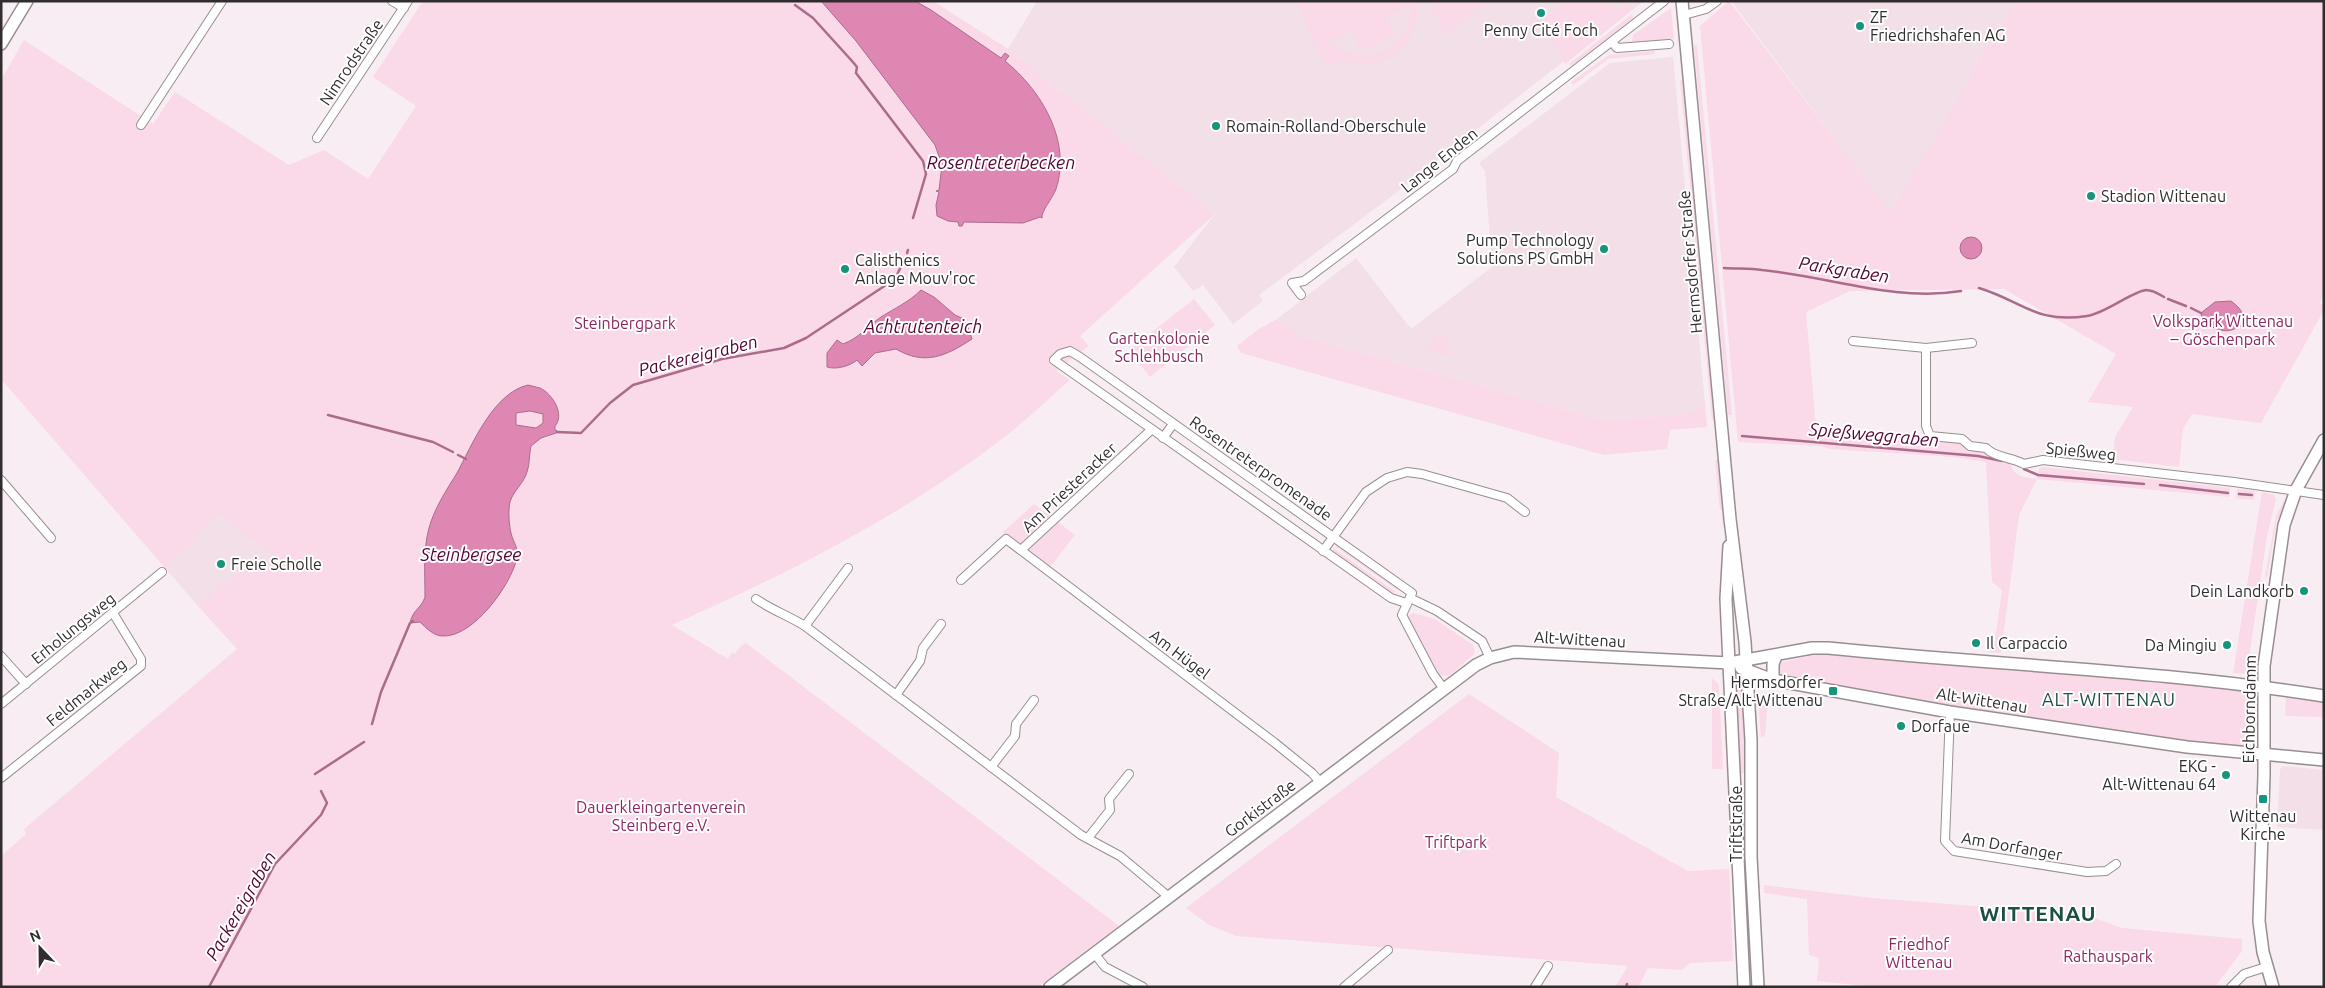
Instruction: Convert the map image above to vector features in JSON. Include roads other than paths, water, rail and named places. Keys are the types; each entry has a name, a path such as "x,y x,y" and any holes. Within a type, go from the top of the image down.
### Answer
{"main road":[{"path":"1,44 27,1"},
{"name":"Hermsdorfer Straße","path":"1682,1 1730,519 1739,584 1746,665"},
{"name":"Eichborndamm","path":"2272,987 2266,966 2259,921 2264,756 2264,666 2281,540 2288,510 2296,490 2324,440"},
{"name":"Hermsdorfer Straße","path":"1729,663 1726,599 1730,519"},
{"name":"Alt-Wittenau","path":"1746,665 1812,648 1828,648 1979,662 2124,671 2324,696"},
{"name":"Alt-Wittenau","path":"1490,658 1514,652 1746,665 1773,680 1950,712 2187,748 2324,760"},
{"path":"1773,680 1772,664 1776,656"},
{"name":"Gorkistraße","path":"1050,987 1476,665 1490,658"},
{"name":"Triftstraße","path":"1729,663 1744,987"},
{"name":"Triftstraße","path":"1746,665 1752,780 1751,858 1758,987"},
{"path":"1734,780 1752,780"},
{"path":"1737,858 1751,858"}],"street":[{"path":"141,125 222,1"},
{"path":"392,1 406,5"},
{"name":"Lange Enden","path":"1302,295 1292,283 1304,281 1361,239 1453,169 1457,161 1664,1"},
{"path":"1684,15 1706,9 1717,1"},
{"name":"Nimrodstraße","path":"317,138 406,5"},
{"path":"1612,42 1617,48 1669,44"},
{"path":"1853,341 1926,348 1972,343"},
{"name":"Spießweg","path":"1926,348 1926,426 1930,436 1962,439 1970,446 1986,448 1992,454 2014,458 2024,464 2043,460 2324,494"},
{"name":"Rosentreterpromenade","path":"1408,600 1412,593 1402,585 1070,351 1060,354 1054,360 1391,598 1408,600 1437,611 1482,641 1490,658"},
{"name":"Rosentreterpromenade","path":"1163,438 1173,424"},
{"name":"Am Priesteracker","path":"961,580 1006,539 1021,550 1151,430"},
{"name":"Rosentreterpromenade","path":"1322,551 1366,492 1387,478 1407,472 1422,474 1507,498 1526,512"},
{"path":"1,480 51,538"},
{"name":"Am Hügel","path":"1021,550 1275,743 1312,773 1320,782"},
{"path":"804,626 848,568"},
{"name":"Erholungsweg","path":"1,704 162,572"},
{"path":"756,599 770,609 792,618 804,626 1081,835 1120,856 1169,897"},
{"path":"1408,600 1402,615 1433,674 1444,689"},
{"name":"Feldmarkweg","path":"1,778 140,666 141,659 113,613"},
{"path":"896,695 920,661 923,648 941,624"},
{"path":"1,656 26,684"},
{"path":"991,767 1015,736 1016,724 1034,700"},
{"name":"Am Dorfanger","path":"1950,712 1946,841 1954,851 2087,872 2106,872 2116,864"},
{"path":"1088,838 1110,810 1109,799 1129,774"},
{"path":"1344,987 1388,950"},
{"path":"1094,953 1105,967 1143,987"},
{"path":"1535,987 1548,966"},
{"path":"2231,987 2244,974 2266,966"}],"water":[{"name":"Rosentreterbecken","path":"821,1 915,1 1001,58 1005,53 1009,56 1005,61 1030,86 1050,118 1060,153 1060,171 1056,189 1043,212 1042,218 1023,223 964,222 962,226 959,226 958,222 948,221 937,216 936,205 939,192 936,191 939,190 942,165 935,145 856,41"},
{"path":"1971,237 1981,244 1982,248 1975,258 1971,259 1961,252 1960,248 1967,238"},
{"name":"Achtrutenteich","path":"921,290 934,297 955,315 962,318 968,327 972,339 953,350 935,357 916,357 896,349 875,353 862,366 857,360 843,367 827,367 827,353 837,340 843,344 854,339 881,317"},
{"path":"2231,301 2241,311 2244,324 2233,330 2224,331 2203,323 2201,313 2215,302"},
{"name":"Steinbergsee","path":"528,385 545,391 556,405 559,416 555,430 559,432 541,438 531,446 526,476 510,502 510,526 517,548 517,558 507,582 489,608 478,619 454,634 439,636 420,622 410,623 425,597 425,553 431,521 441,499 485,422 504,398","holes":["530,411 543,414 543,423 536,428 516,425 516,413"]}],"waterway":[{"name":"Packereigraben","path":"795,5 813,18 857,67 856,73 923,161 926,174 913,218"},
{"name":"Packereigraben","path":"557,432 581,433 610,403 633,385 722,359 784,348 806,338 895,279 905,258"},
{"name":"Parkgraben","path":"1724,268 1787,273 1886,291 1936,294 1961,291"},
{"name":"Parkgraben","path":"1979,288 2030,310 2055,317 2069,318 2094,314 2133,294 2146,290 2153,291 2164,297"},
{"name":"Parkgraben","path":"2168,299 2186,306"},
{"name":"Parkgraben","path":"2191,308 2201,313"},
{"path":"328,415 433,442 453,452"},
{"name":"Spießweggraben","path":"1742,436 1978,456 2002,461"},
{"path":"458,455 466,459"},
{"name":"Spießweggraben","path":"2024,469 2038,475 2144,484"},
{"name":"Spießweggraben","path":"2160,485 2228,493"},
{"name":"Spießweggraben","path":"2239,494 2252,495"},
{"name":"Packereigraben","path":"372,724 381,692 410,623 413,621"},
{"name":"Packereigraben","path":"315,774 364,742"},
{"name":"Packereigraben","path":"209,987 275,864 321,815 327,803 321,791"}],"place":[{"name":"Penny Cité Foch","path":"1541,13"},
{"name":"ZF Friedrichshafen AG","path":"1860,26"},
{"name":"Romain-Rolland-Oberschule","path":"1216,126"},
{"name":"Stadion Wittenau","path":"2091,196"},
{"name":"Pump Technology Solutions PS GmbH","path":"1604,249"},
{"name":"Calisthenics Anlage Mouv'roc","path":"845,269"},
{"name":"Freie Scholle","path":"221,564"},
{"name":"Dein Landkorb","path":"2304,591"},
{"name":"Il Carpaccio","path":"1976,643"},
{"name":"Da Mingiu","path":"2227,645"},
{"name":"Hermsdorfer Straße/Alt-Wittenau","path":"1833,691"},
{"name":"Dorfaue","path":"1901,726"},
{"name":"EKG - Alt-Wittenau 64","path":"2226,775"},
{"name":"Wittenau Kirche","path":"2263,799"}],"district":[{"name":"ALT-WITTENAU","path":"2109,700"},
{"name":"WITTENAU","path":"2038,914"}],"park label":[{"name":"Steinbergpark","path":"625,323"},
{"name":"Volkspark Wittenau – Göschenpark","path":"2223,330"},
{"name":"Gartenkolonie Schlehbusch","path":"1159,347"},
{"name":"Dauerkleingartenverein Steinberg e.V.","path":"661,816"},
{"name":"Triftpark","path":"1456,842"},
{"name":"Friedhof Wittenau","path":"1919,953"},
{"name":"Rathauspark","path":"2108,956"}]}
